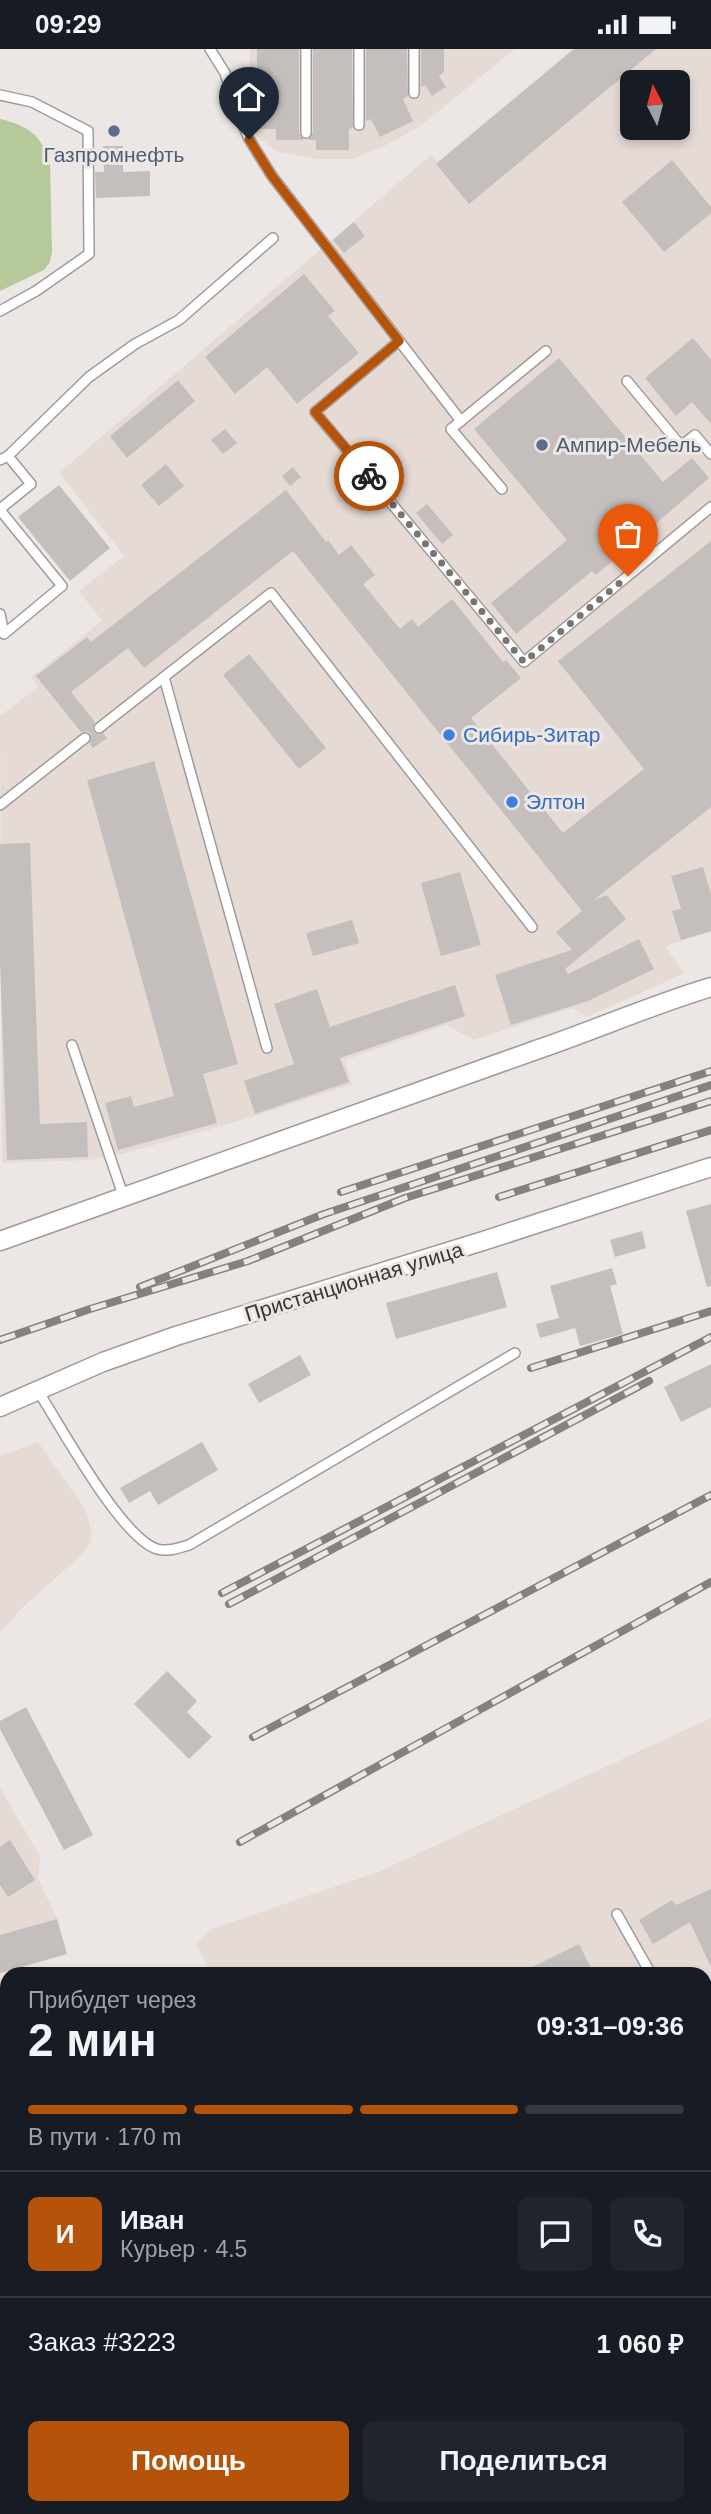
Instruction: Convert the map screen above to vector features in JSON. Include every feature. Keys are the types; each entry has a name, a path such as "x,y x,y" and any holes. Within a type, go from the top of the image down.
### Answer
{"street":[{"path":"0,1241 539,1049 673,998 711,988"},
{"name":"Пристанционная улица","path":"0,1406 103,1362 176,1336 711,1167"}],"lane":[{"path":"210,49 225,73 249,139 272,176 461,421"},
{"path":"306,49 306,133"},
{"path":"359,49 359,125"},
{"path":"414,49 414,93"},
{"path":"0,95 32,102 88,131 89,254 36,291 0,311"},
{"path":"0,614 4,634 62,586 0,509 30,484 4,458 89,377 135,344 179,320 273,238"},
{"path":"399,341 315,412 524,662 711,507"},
{"path":"502,489 451,429 546,351"},
{"path":"627,381 681,446 695,435 711,454"},
{"path":"99,728 271,593 532,927"},
{"path":"164,677 267,1048"},
{"path":"0,805 85,738"},
{"path":"72,1045 124,1198"},
{"path":"38,1391 115,1511 143,1542 158,1549 172,1550 189,1545 515,1353"},
{"path":"617,1914 647,1967"}],"shaded area":[{"path":"250,49 515,49 419,127 352,159 317,159 278,152 259,138 250,120"},
{"path":"573,49 711,49 711,932 665,946 685,973 587,1017 572,1008 474,1040 446,1025 345,1060 352,1084 256,1116 119,1155 89,1160 2,1163 0,716 38,687 31,677 102,621 79,591 124,556 59,473 431,155 437,162"},
{"path":"38,1442 86,1510 92,1534 90,1544 79,1557 21,1609 0,1633 0,1456"},
{"path":"711,1718 711,1967 208,1967 196,1944 211,1929 378,1872"},
{"path":"0,1788 40,1856 38,1878 57,1919 67,1954 21,1967 0,1967"}],"green space":[{"path":"0,119 25,128 37,137 50,161 52,252 50,262 44,270 0,291"}],"building":[{"path":"257,49 299,49 299,133 304,140 276,140 276,129 257,129"},
{"path":"313,49 352,49 353,128 349,129 349,150 316,150 316,140 308,140 313,133"},
{"path":"366,49 407,49 408,96 403,99 413,121 380,137 371,119 366,121"},
{"path":"421,49 444,49 444,72 439,76 446,87 432,96 425,85 421,87"},
{"path":"574,49 656,49 631,70 620,70 620,79 469,204 436,164"},
{"path":"103,146 123,146 123,172 150,171 150,196 96,198 95,172 104,172"},
{"path":"672,160 711,207 711,213 664,252 622,202"},
{"path":"354,222 365,236 344,253 333,240"},
{"path":"304,274 335,311 328,316 359,353 297,404 267,367 235,394 205,357"},
{"path":"693,338 711,360 711,424 692,402 676,416 645,378"},
{"path":"559,358 663,482 692,458 709,478 596,575 592,571 516,634 491,603 567,540 474,429"},
{"path":"178,380 195,401 127,458 110,436"},
{"path":"225,429 237,443 223,454 211,440"},
{"path":"166,464 184,486 159,506 141,485"},
{"path":"293,467 301,477 290,486 282,476"},
{"path":"59,485 110,548 70,581 18,517"},
{"path":"286,490 339,555 351,545 375,575 363,584 400,629 412,619 418,627 452,599 503,662 506,660 521,678 471,718 563,833 644,769 558,661 711,541 711,807 594,900 607,895 626,919 565,969 568,974 639,939 654,969 588,1001 511,1025 495,975 572,950 556,932 582,911 293,551 144,668 128,648 71,692 95,722 92,728 94,733 103,733 107,738 93,748 89,743 91,734 87,731 81,732 36,676 87,637 91,642"},
{"path":"427,504 453,535 442,544 416,513"},
{"path":"249,654 326,748 299,769 223,675"},
{"path":"154,761 238,1064 203,1074 217,1123 118,1150 105,1103 131,1096 134,1107 174,1096 87,780"},
{"path":"30,843 40,1124 87,1122 88,1157 7,1160 0,962 0,844"},
{"path":"703,867 711,894 711,931 681,940 672,911 681,909 671,876"},
{"path":"460,872 481,945 441,956 421,883"},
{"path":"352,920 359,943 313,956 306,933"},
{"path":"455,985 465,1016 340,1058 349,1082 255,1114 244,1081 294,1064 274,1004 317,989 330,1027"},
{"path":"711,1204 711,1286 707,1287 686,1211"},
{"path":"642,1231 646,1248 615,1257 610,1240"},
{"path":"612,1268 617,1284 610,1286 623,1334 580,1346 575,1328 540,1338 536,1324 559,1318 550,1286"},
{"path":"497,1272 507,1307 396,1339 386,1303"},
{"path":"300,1355 311,1375 259,1403 248,1384"},
{"path":"711,1364 711,1407 681,1422 664,1387"},
{"path":"202,1442 218,1470 158,1505 150,1491 129,1503 120,1488"},
{"path":"167,1671 197,1701 187,1712 212,1737 189,1759 134,1704"},
{"path":"26,1707 93,1835 64,1850 0,1729 0,1721"},
{"path":"10,1840 35,1880 8,1897 0,1885 0,1847"},
{"path":"711,1889 711,1967 690,1922 653,1944 639,1920 672,1900 676,1905"},
{"path":"57,1919 67,1954 21,1967 0,1967 0,1935"},
{"path":"579,1944 590,1967 532,1967"}],"railway":[{"path":"341,1192 711,1071"},
{"path":"140,1287 324,1214 711,1085"},
{"path":"0,1340 90,1309 248,1261 405,1198 711,1101"},
{"path":"499,1197 711,1130"},
{"path":"531,1368 711,1311"},
{"path":"222,1593 711,1337"},
{"path":"229,1604 649,1381"},
{"path":"253,1737 711,1495"},
{"path":"240,1842 711,1582"}],"way so far":[{"path":"369,476 524,662 628,576"}],"place":[{"name":"Газпромнефть","path":"114,131"},
{"name":"Ампир-Мебель","path":"542,445"},
{"name":"Сибирь-Зитар","path":"449,735"},
{"name":"Элтон","path":"512,802"}],"route":[{"path":"249,139 272,176 399,341 315,412 369,476"}]}
